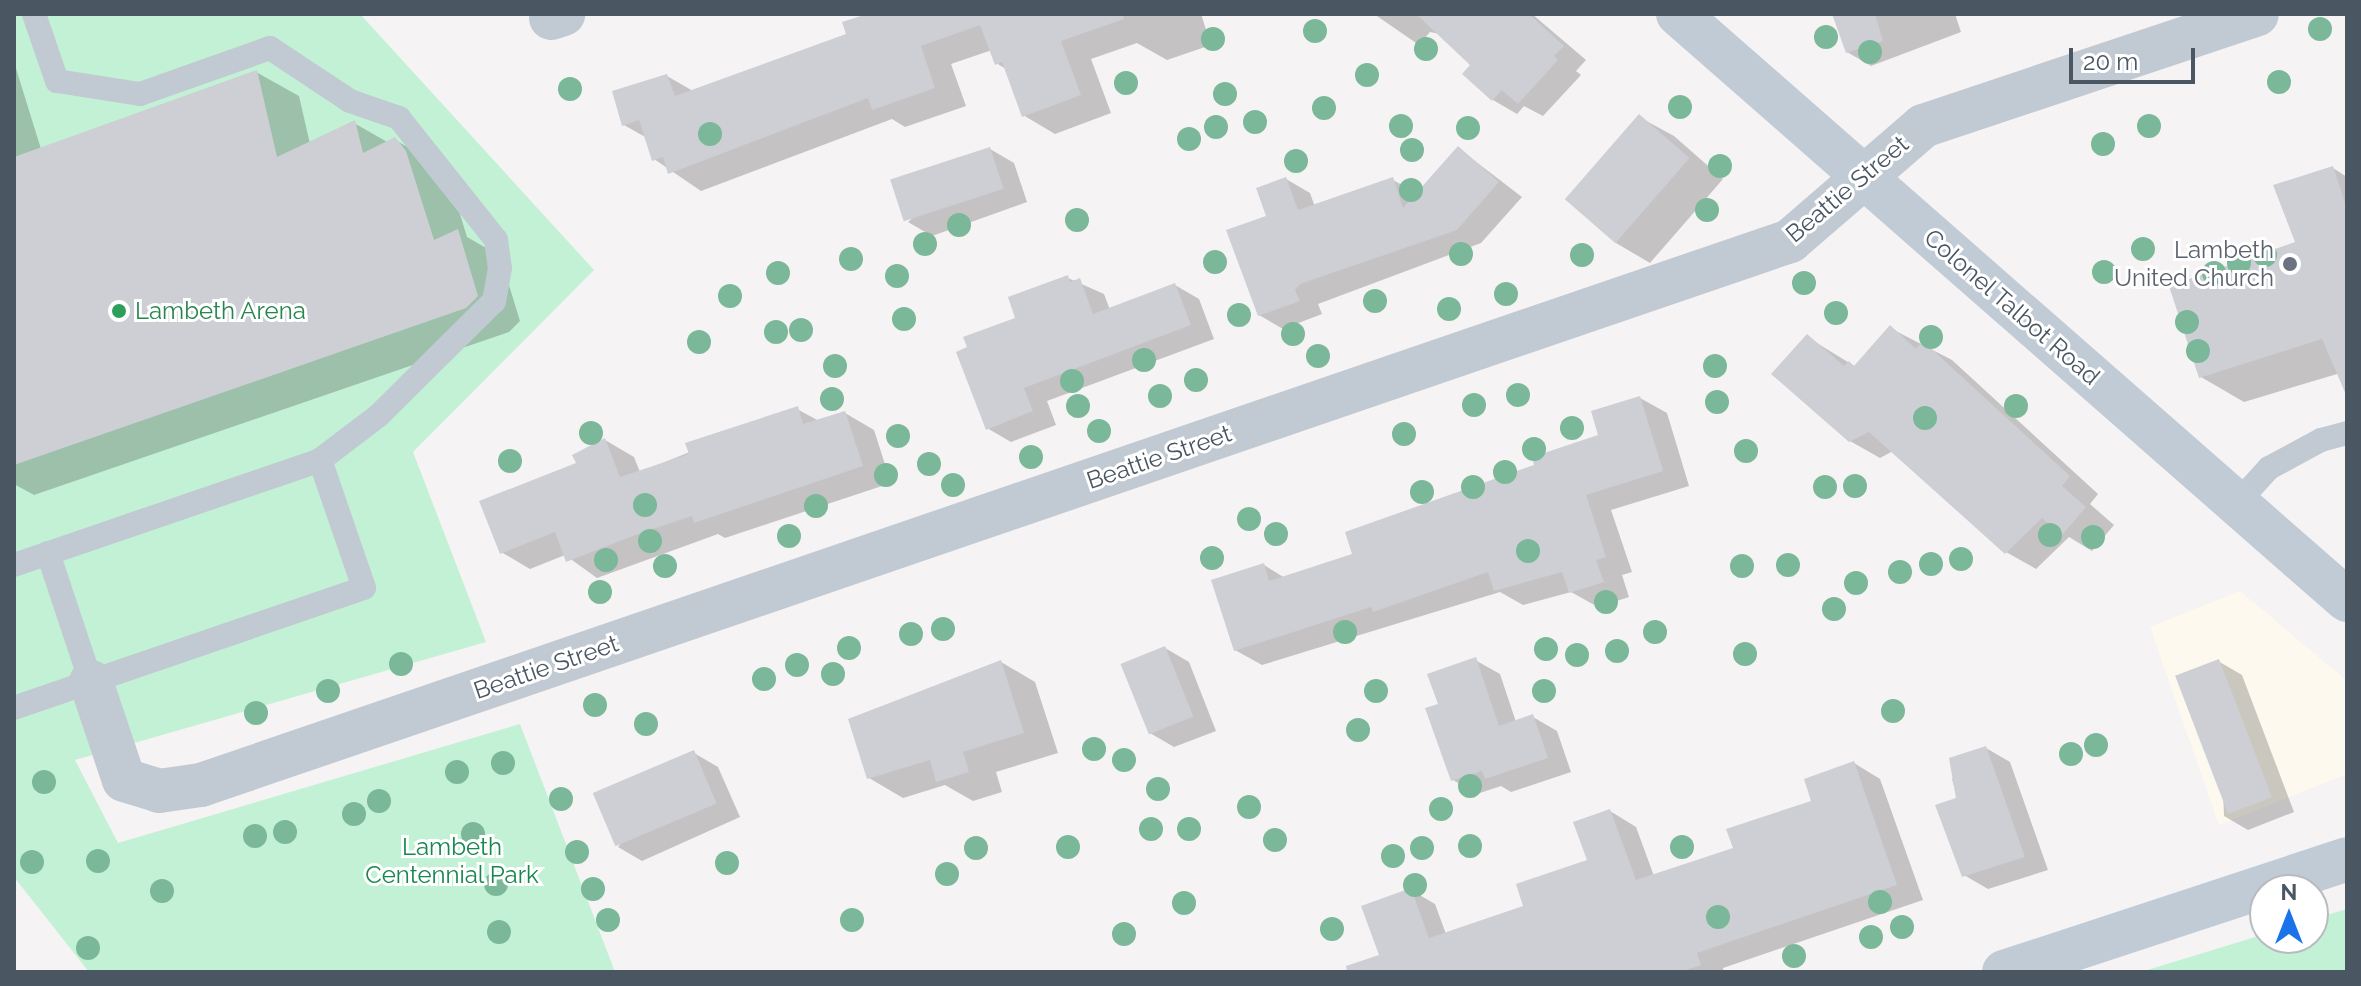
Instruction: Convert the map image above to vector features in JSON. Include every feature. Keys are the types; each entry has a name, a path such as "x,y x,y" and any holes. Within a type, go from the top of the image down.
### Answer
{"main road":[{"name":"Colonel Talbot Road","path":"1678,14 2347,600"},
{"path":"2004,972 2347,859"}],"street":[{"name":"Beattie Street","path":"91,682 124,780 159,791 201,785 1790,241 1923,126 2257,14"}],"lane":[{"path":"14,565 320,460 378,416 494,301 500,268 496,240 399,118 350,101 270,48 140,94 57,81 34,14"},
{"path":"2237,503 2269,468 2321,440 2347,433"},
{"path":"14,708 364,588 320,460"},
{"path":"48,553 91,682"}],"shaded area":[{"path":"2240,591 2347,681 2347,774 2219,825 2150,627"}],"green space":[{"name":"Lambeth Centennial Park","path":"14,14 360,14 594,270 413,452 486,642 75,760 118,843 520,724 615,972 89,972 14,877"},
{"path":"2347,909 2347,972 2141,972 2249,939 2249,954 2329,954 2329,914"}],"building":[{"path":"867,14 1123,14 1124,19 1061,41 1081,95 1022,117 1002,62 995,65 980,25 921,46 935,88 872,110 868,98 668,174 663,157 652,161 639,120 622,126 612,91 667,74 675,96 846,34 842,22"},
{"path":"1416,14 1529,14 1564,46 1554,56 1558,60 1518,104 1502,90 1492,101 1462,74 1470,65"},
{"path":"1832,14 1875,14 1883,41 1846,53"},
{"path":"257,70 277,157 355,120 363,153 395,137 406,151 434,240 458,229 478,296 466,308 14,465 14,157"},
{"path":"1639,114 1690,158 1615,243 1565,199"},
{"path":"1458,146 1499,182 1457,230 1300,284 1295,290 1300,301 1258,316 1226,230 1266,216 1256,188 1286,177 1298,210 1393,177 1403,208"},
{"path":"990,147 1004,189 904,221 890,179"},
{"name":"Lambeth United Church","path":"2333,166 2347,209 2347,397 2322,339 2199,378 2169,286 2295,242 2273,185"},
{"path":"1068,275 1070,282 1080,278 1093,314 1175,283 1191,325 1024,388 1033,411 986,430 956,352 967,347 963,337 1015,318 1008,297"},
{"path":"1890,325 1916,349 1923,341 2070,476 2062,486 2086,507 2062,535 2042,518 2005,554 1869,432 1849,442 1771,374 1807,334 1844,366 1849,361 1854,366"},
{"path":"1640,396 1663,471 1586,495 1606,557 1596,560 1604,582 1569,593 1562,572 1494,591 1488,572 1373,612 1371,607 1234,651 1211,580 1264,563 1269,581 1352,554 1345,532 1534,465 1532,457 1598,435 1591,411"},
{"path":"798,406 803,424 845,411 863,466 694,523 692,516 566,562 555,532 500,554 479,501 576,463 572,455 605,438 620,477 689,454 685,443"},
{"path":"1165,646 1193,716 1149,734 1120,664"},
{"path":"1476,657 1499,726 1533,714 1548,758 1485,779 1482,771 1451,781 1425,708 1438,704 1427,674"},
{"path":"2219,659 2272,797 2228,814 2175,676"},
{"path":"1001,660 1024,733 963,752 969,772 936,782 930,760 867,779 848,719"},
{"path":"1986,746 2025,857 1962,877 1935,805 1956,798 1949,758"},
{"path":"694,750 717,803 615,846 593,793"},
{"path":"1854,761 1897,885 1697,953 1701,965 1681,972 1347,972 1346,966 1379,955 1361,906 1411,888 1429,938 1523,906 1516,884 1587,860 1573,822 1610,809 1636,880 1733,848 1726,829 1811,801 1804,779"}],"place":[{"name":"Lambeth United Church","path":"2290,264"},
{"name":"Lambeth Arena","path":"119,311"}]}
